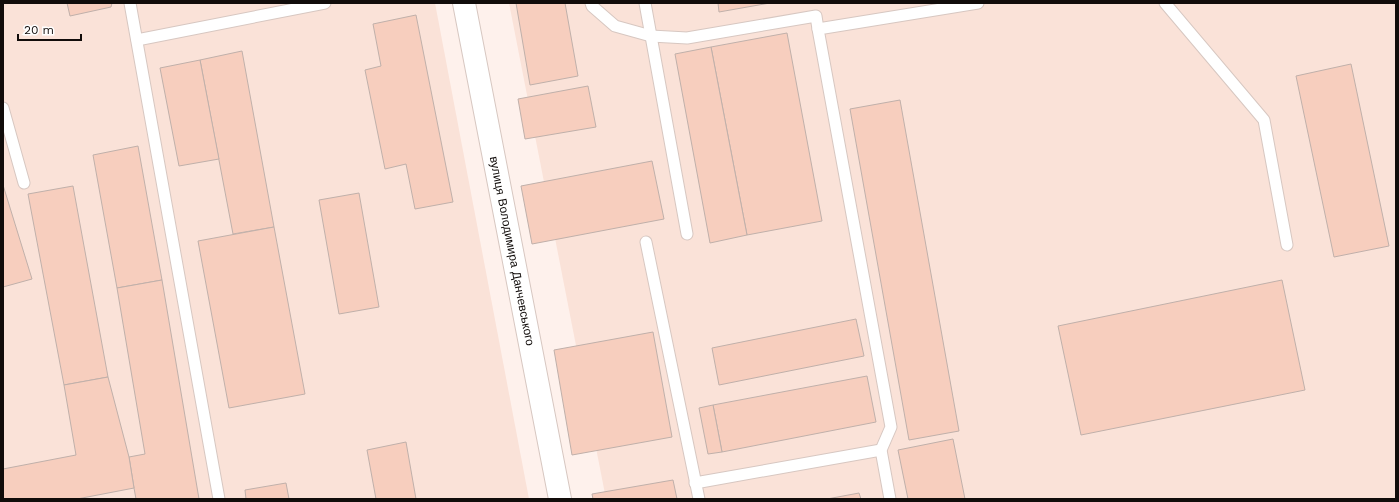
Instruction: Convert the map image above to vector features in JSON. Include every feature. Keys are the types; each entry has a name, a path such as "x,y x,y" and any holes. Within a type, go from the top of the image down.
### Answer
{"street":[{"name":"вулиця Володимира Данчевського","path":"464,3 560,499"}],"lane":[{"path":"130,3 219,499"},
{"path":"137,40 325,3"},
{"path":"591,3 592,6 614,26 651,36 687,38 816,16 891,427 881,450 890,499"},
{"path":"645,3 687,234"},
{"path":"818,30 978,3"},
{"path":"1165,3 1264,120 1287,246"},
{"path":"3,108 24,183"},
{"path":"646,242 698,499"},
{"path":"695,483 881,450"}],"shaded area":[{"path":"3,3 435,3 529,499 3,499"},
{"path":"509,3 1396,3 1396,499 606,499"}],"building":[{"path":"67,3 112,3 111,7 70,16"},
{"path":"516,3 565,3 578,76 530,85"},
{"path":"718,3 770,3 719,12"},
{"path":"416,15 453,202 415,209 406,164 385,169 365,70 381,66 373,24"},
{"path":"787,33 822,221 747,235 711,47"},
{"path":"711,47 747,235 710,243 675,54"},
{"path":"242,51 274,227 233,234 200,60"},
{"path":"200,60 219,159 179,166 160,68"},
{"path":"1351,64 1389,246 1334,257 1296,76"},
{"path":"588,86 596,127 525,139 518,99"},
{"path":"900,100 959,431 909,440 850,109"},
{"path":"138,146 162,280 117,288 93,155"},
{"path":"652,161 664,219 532,244 521,186"},
{"path":"3,185 32,279 3,287"},
{"path":"73,186 108,377 64,385 28,194"},
{"path":"359,193 379,307 339,314 319,200"},
{"path":"274,227 305,394 229,408 198,241"},
{"path":"162,280 199,499 136,499 134,488 129,457 145,454 117,288"},
{"path":"1282,280 1305,390 1081,435 1058,326"},
{"path":"856,319 864,356 719,385 712,348"},
{"path":"653,332 672,437 572,455 554,350"},
{"path":"867,376 876,422 722,452 713,405"},
{"path":"108,377 129,457 134,488 77,499 3,499 3,469 76,455 64,385"},
{"path":"713,405 722,452 708,454 699,408"},
{"path":"953,439 965,499 908,499 898,450"},
{"path":"406,442 416,499 376,499 367,450"},
{"path":"673,480 677,499 593,499 592,494"},
{"path":"286,483 289,499 246,499 245,490"},
{"path":"859,493 861,499 827,499"}]}
